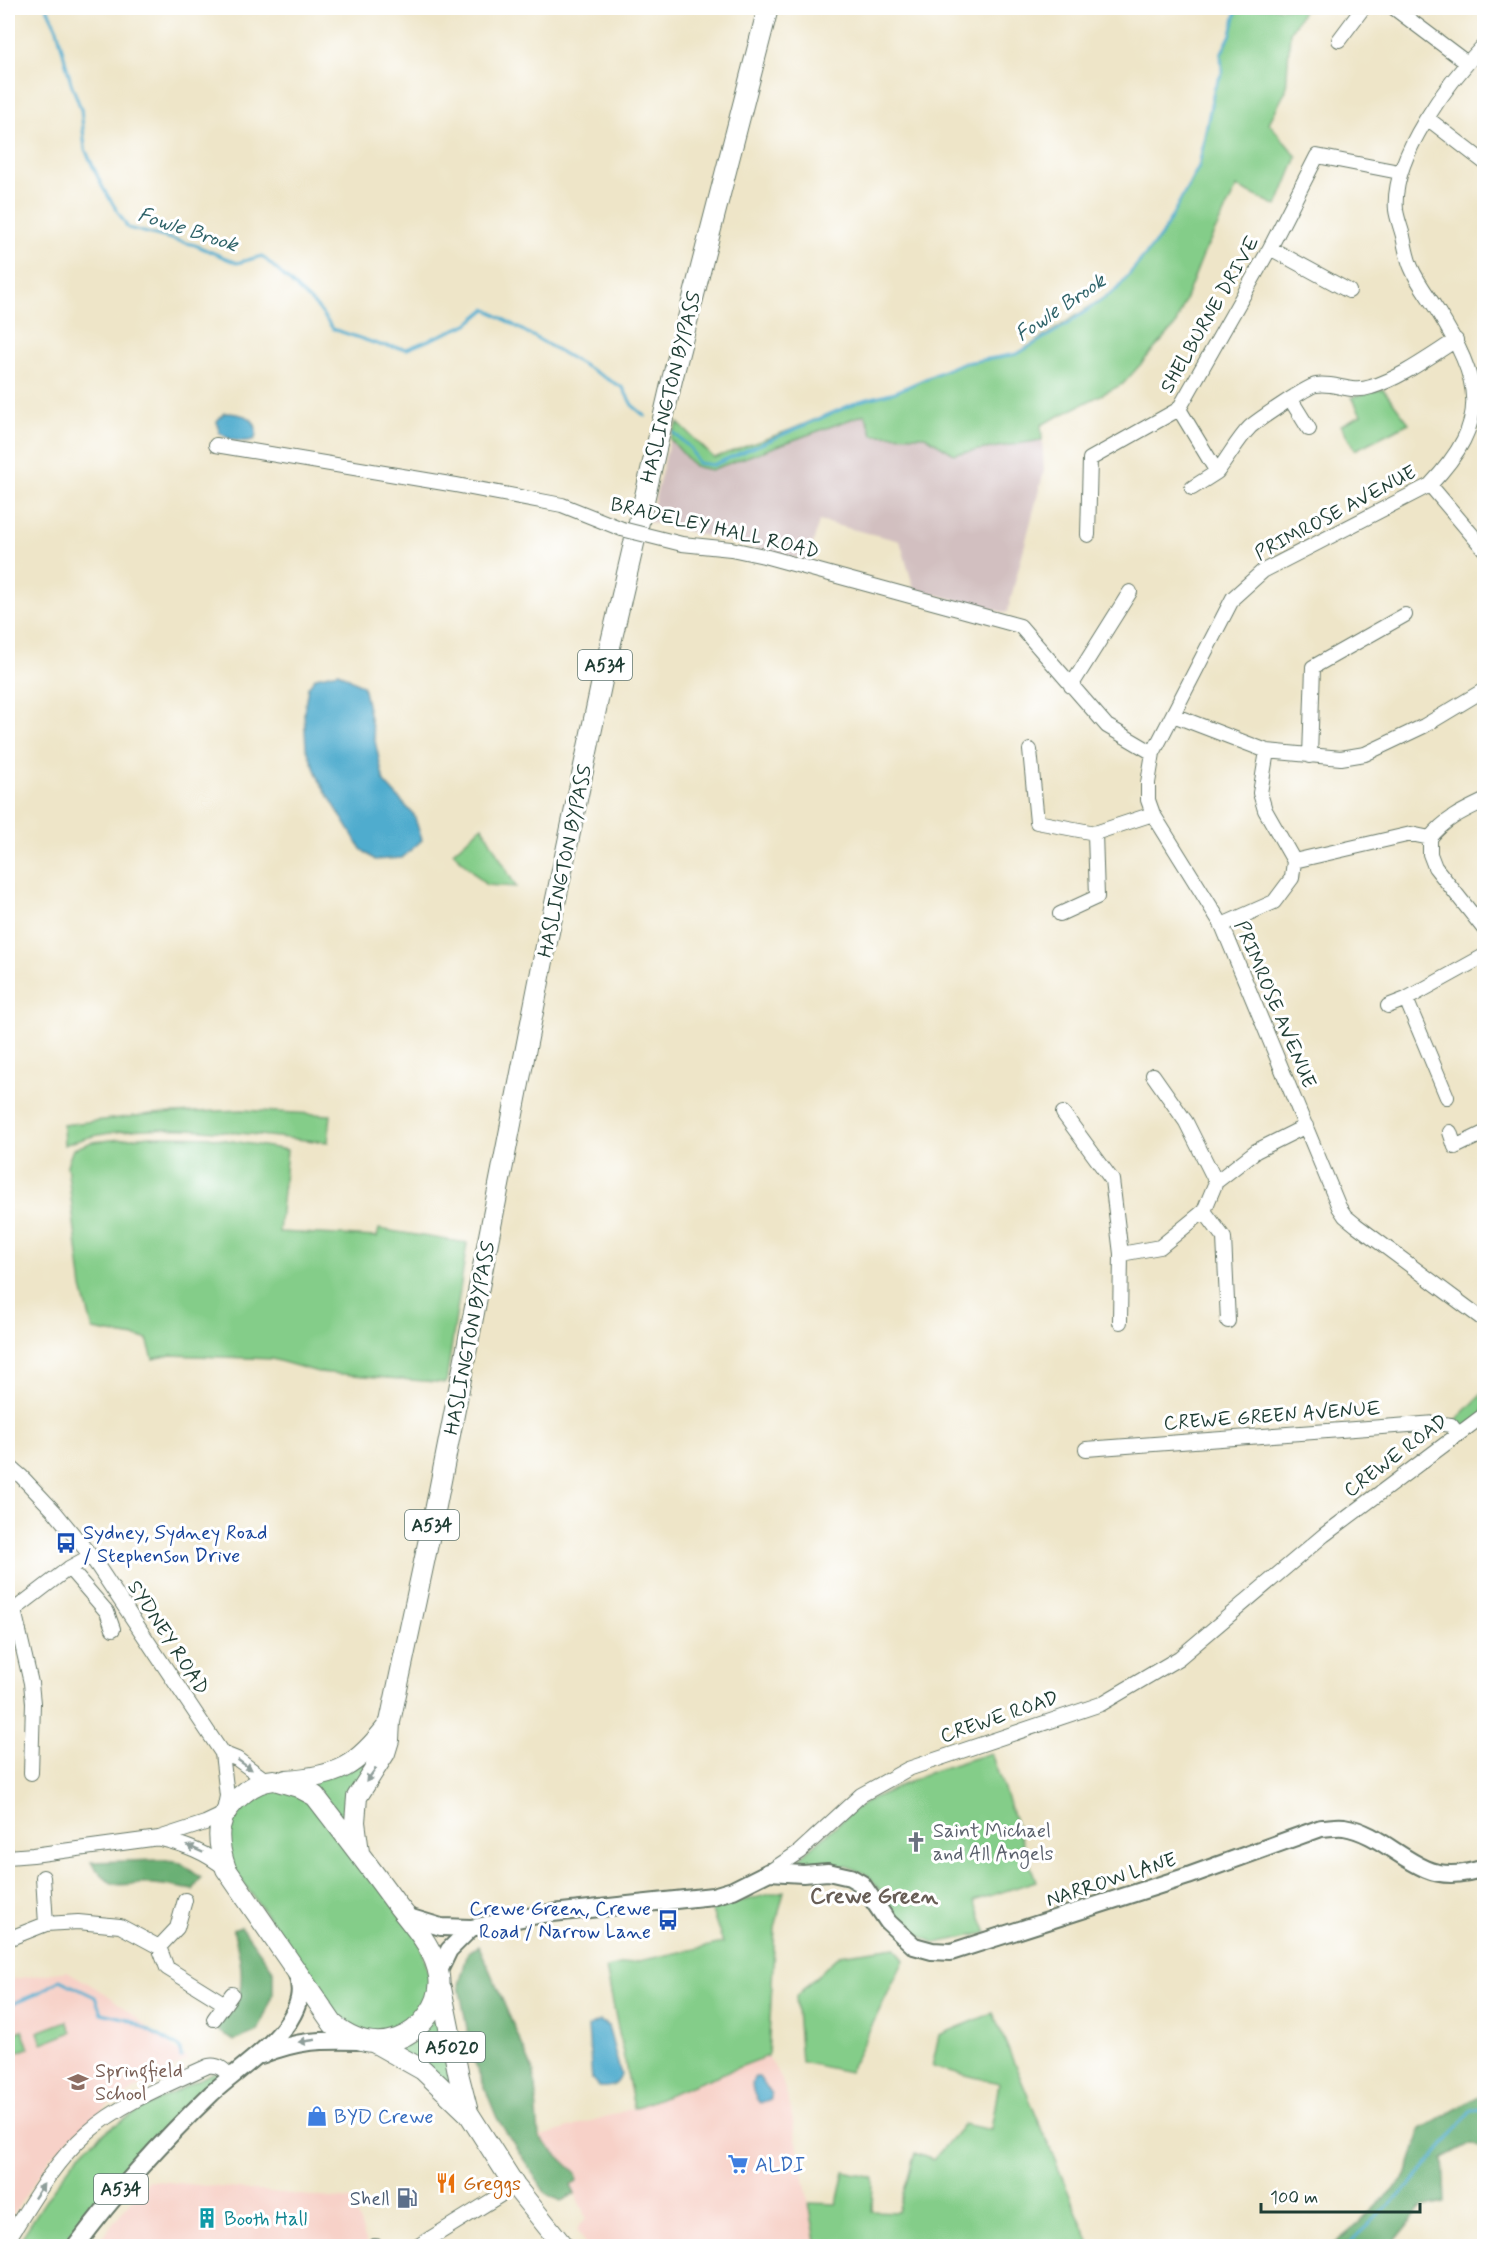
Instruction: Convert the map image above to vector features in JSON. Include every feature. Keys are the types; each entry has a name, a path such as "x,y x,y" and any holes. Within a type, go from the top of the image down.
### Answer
{"highway":[{"name":"HASLINGTON BYPASS","path":"358,1852 355,1822 357,1797 385,1753 389,1740 390,1722 436,1506 545,951 602,681 669,391 768,8"},
{"name":"HASLINGTON BYPASS","path":"271,1780 307,1779 330,1774 345,1767 359,1758 374,1743 390,1722"},
{"path":"271,1780 298,1787 315,1796 430,1948 439,1976 435,2002 422,2024 395,2040 370,2042 349,2036 333,2024 226,1869 219,1850 223,1813 248,1789 271,1780"},
{"name":"A5020","path":"439,1976 456,2066 469,2114"},
{"name":"A5020","path":"370,2042 423,2070 469,2114 515,2186 563,2247"}],"main road":[{"name":"NARROW LANE","path":"769,1872 803,1874 828,1872 850,1877 862,1884 888,1922 914,1946 932,1951 951,1952 1188,1876 1321,1828 1343,1827 1364,1834 1426,1870 1448,1874 1469,1873 1485,1868"},
{"name":"CREWE ROAD","path":"405,1916 441,1927 471,1928 543,1914 713,1896 733,1890 769,1872"},
{"path":"439,1976 449,1950 471,1928"},
{"name":"A534","path":"75,2247 147,2160 190,2115 284,2028 297,2006 301,1987 296,1970"},
{"name":"A534","path":"252,2059 306,2041 370,2042"}],"street":[{"path":"1339,40 1363,8"},
{"path":"1394,8 1467,63"},
{"name":"PRIMROSE AVENUE","path":"1485,45 1467,63 1427,118 1400,172 1396,210 1411,268 1455,340 1468,370 1479,411 1450,463 1430,485 1263,571 1233,598 1153,753 1148,783 1148,800 1153,814 1222,925 1339,1207 1345,1216 1485,1320"},
{"path":"1427,118 1484,159"},
{"name":"SHELBURNE DRIVE","path":"1088,535 1090,459 1179,409 1270,248 1317,156 1400,172"},
{"path":"1270,248 1349,291"},
{"path":"1192,488 1217,472 1250,427 1313,385 1329,384 1352,391 1369,388 1416,365 1455,340"},
{"path":"1291,400 1309,429"},
{"path":"1179,409 1217,472"},
{"name":"BRADELEY HALL ROAD","path":"216,445 562,505 622,529 682,544 731,549 764,556 1020,626 1107,726 1153,753"},
{"path":"1430,485 1485,549"},
{"path":"1071,686 1130,592"},
{"path":"1310,756 1313,667 1405,615"},
{"path":"1173,716 1267,751 1341,758 1365,754 1424,726 1485,690"},
{"path":"1030,750 1037,822 1095,833 1153,814"},
{"path":"1222,925 1274,902 1292,878 1294,861 1265,810 1260,793 1267,751"},
{"path":"1483,922 1435,867 1430,854 1430,838 1440,825 1451,817 1485,801"},
{"path":"1060,914 1097,897 1095,833"},
{"path":"1294,861 1411,834 1430,838"},
{"path":"1388,1006 1406,999 1485,956"},
{"path":"1406,999 1447,1097"},
{"path":"1153,1075 1186,1122 1216,1182"},
{"path":"1063,1113 1112,1180 1121,1254 1120,1322"},
{"path":"1121,1254 1160,1247 1204,1211 1216,1182 1256,1151 1306,1126"},
{"path":"1450,1132 1455,1146 1485,1133"},
{"path":"1204,1211 1224,1238 1228,1321"},
{"name":"CREWE ROAD","path":"769,1872 799,1852 861,1795 908,1769 1101,1704 1179,1658 1324,1535 1485,1415"},
{"name":"CREWE GREEN AVENUE","path":"1086,1449 1436,1423 1451,1425 1458,1434"},
{"name":"SYDNEY ROAD","path":"8,1465 54,1511 91,1556 222,1753 227,1796 223,1813"},
{"path":"31,1773 33,1703 31,1683 11,1611 69,1568 91,1556"},
{"name":"SYDNEY ROAD","path":"69,1568 107,1612 113,1629"},
{"name":"SYDNEY ROAD","path":"222,1753 237,1759 271,1780"},
{"path":"8,1857 159,1838 205,1823 223,1813"},
{"path":"159,1838 185,1845 208,1855 226,1869"},
{"path":"43,1877 46,1923"},
{"path":"159,1947 177,1928 185,1900"},
{"path":"8,1939 46,1923 78,1922 120,1926 159,1947 167,1968 228,1999 214,2019"},
{"path":"8,2240 67,2152 102,2121 134,2102 208,2066 222,2068 230,2077"},
{"path":"418,2247 515,2186"}],"shaded area":[{"path":"866,414 873,435 925,436 954,454 1042,440 1044,471 1007,613 914,589 900,541 819,521 808,561 649,522 670,439 694,466 711,470"},
{"name":"Springfield School","path":"67,1971 108,1995 188,2060 109,2104 86,2124 51,2157 8,2222 8,1990 13,1979"},
{"path":"768,2056 782,2080 790,2106 817,2246 586,2246 577,2232 579,2225 586,2218 571,2185 539,2137 634,2108"},
{"path":"148,2180 352,2200 368,2246 95,2246"}],"green space":[{"path":"1237,8 1305,8 1290,32 1286,90 1269,123 1297,157 1277,206 1237,187 1203,255 1175,326 1123,384 1041,425 1042,440 954,454 925,436 873,435 865,414 711,470 694,466 670,439 678,423 714,458 860,401 895,392 959,364 1017,354 1117,289 1161,236 1199,166 1214,89 1222,73 1221,54 1231,34"},
{"path":"1383,389 1409,423 1355,450 1341,425 1361,415 1352,397"},
{"path":"482,826 516,887 486,885 453,852"},
{"path":"242,1110 331,1115 328,1142 162,1128 96,1135 64,1145 63,1125 152,1114"},
{"path":"151,1136 208,1137 287,1150 279,1232 377,1237 379,1229 467,1243 446,1383 318,1372 272,1359 171,1355 153,1359 147,1339 93,1330 82,1288 67,1165 73,1149 92,1142"},
{"path":"1484,1392 1484,1415 1458,1434 1451,1425"},
{"path":"374,1743 361,1788 359,1852 417,1931 467,2112 438,2082 356,2041 220,1850 236,1799 307,1779"},
{"path":"991,1753 1036,1881 974,1901 987,1933 935,1943 900,1926 886,1898 868,1875 847,1866 799,1865 800,1858 849,1814 869,1800 933,1771"},
{"path":"161,1860 181,1863 201,1878 193,1890 154,1884 119,1885 106,1879 91,1862"},
{"path":"784,1891 775,1928 768,2056 634,2108 606,1968 723,1943 711,1908"},
{"path":"241,1926 273,1970 273,1995 258,2031 234,2041 215,2028 232,2010 240,1991 240,1960 233,1929"},
{"path":"479,1946 534,2073 539,2137 576,2173 577,2181 571,2186 575,2194 561,2201 546,2194 497,2118 472,2056 459,1985 468,1952"},
{"path":"895,1947 904,1960 849,2072 801,2062 796,1996 839,1955"},
{"path":"993,2013 1091,2246 817,2246 809,2203 837,2204 844,2171 873,2178 872,2211 898,2212 915,2153 933,2160 964,2124 991,2130 999,2083 932,2067 939,2035"},
{"path":"67,2021 72,2032 42,2044 38,2032"},
{"path":"22,2030 29,2048 8,2056 8,2036"},
{"path":"214,2072 220,2076 68,2246 16,2246 62,2177 78,2156 92,2143 124,2119"},
{"path":"1484,2093 1484,2149 1471,2144 1443,2159 1445,2202 1422,2207 1390,2246 1331,2246 1356,2226 1406,2176 1421,2129"}],"water":[{"path":"224,413 243,415 253,421 255,439 236,440 219,432 217,421"},
{"path":"338,672 363,686 384,782 414,815 422,840 402,858 375,860 361,849 320,782 306,747 304,712 308,687 316,677"},
{"path":"600,2021 608,2026 621,2075 615,2084 606,2087 598,2087 592,2080 588,2027"},
{"path":"755,2077 759,2077 771,2094 771,2099 760,2103 752,2087"}],"waterway":[{"name":"Fowle Brook","path":"47,8 57,29 71,83 81,109 85,149 103,188 128,228 195,245 237,263 262,256 318,308 333,329 380,345 407,349 468,324 486,309 623,388 632,405 645,416"},
{"name":"Fowle Brook","path":"673,432 691,449 698,463 713,465 860,401 895,392 959,364 1017,354 1066,325 1117,289 1161,236 1199,166 1214,89 1222,73 1221,54 1231,34 1237,8"},
{"path":"8,2009 12,2004 39,1993 60,1980 95,1997 101,2013 128,2019 180,2048 181,2058"},
{"path":"1346,2246 1413,2182 1471,2111 1484,2110"}],"place":[{"name":"Sydney, Sydney Road / Stephenson Drive","path":"66,1543"},
{"name":"Saint Michael and All Angels","path":"916,1842"},
{"name":"Crewe Green, Crewe Road / Narrow Lane","path":"668,1920"},
{"name":"Springfield School","path":"78,2082"},
{"name":"BYD Crewe","path":"317,2116"},
{"name":"ALDI","path":"738,2164"},
{"name":"Greggs","path":"446,2183"},
{"name":"Shell","path":"407,2198"},
{"name":"Booth Hall","path":"207,2218"}],"district":[{"name":"Crewe Green","path":"874,1895"}]}
